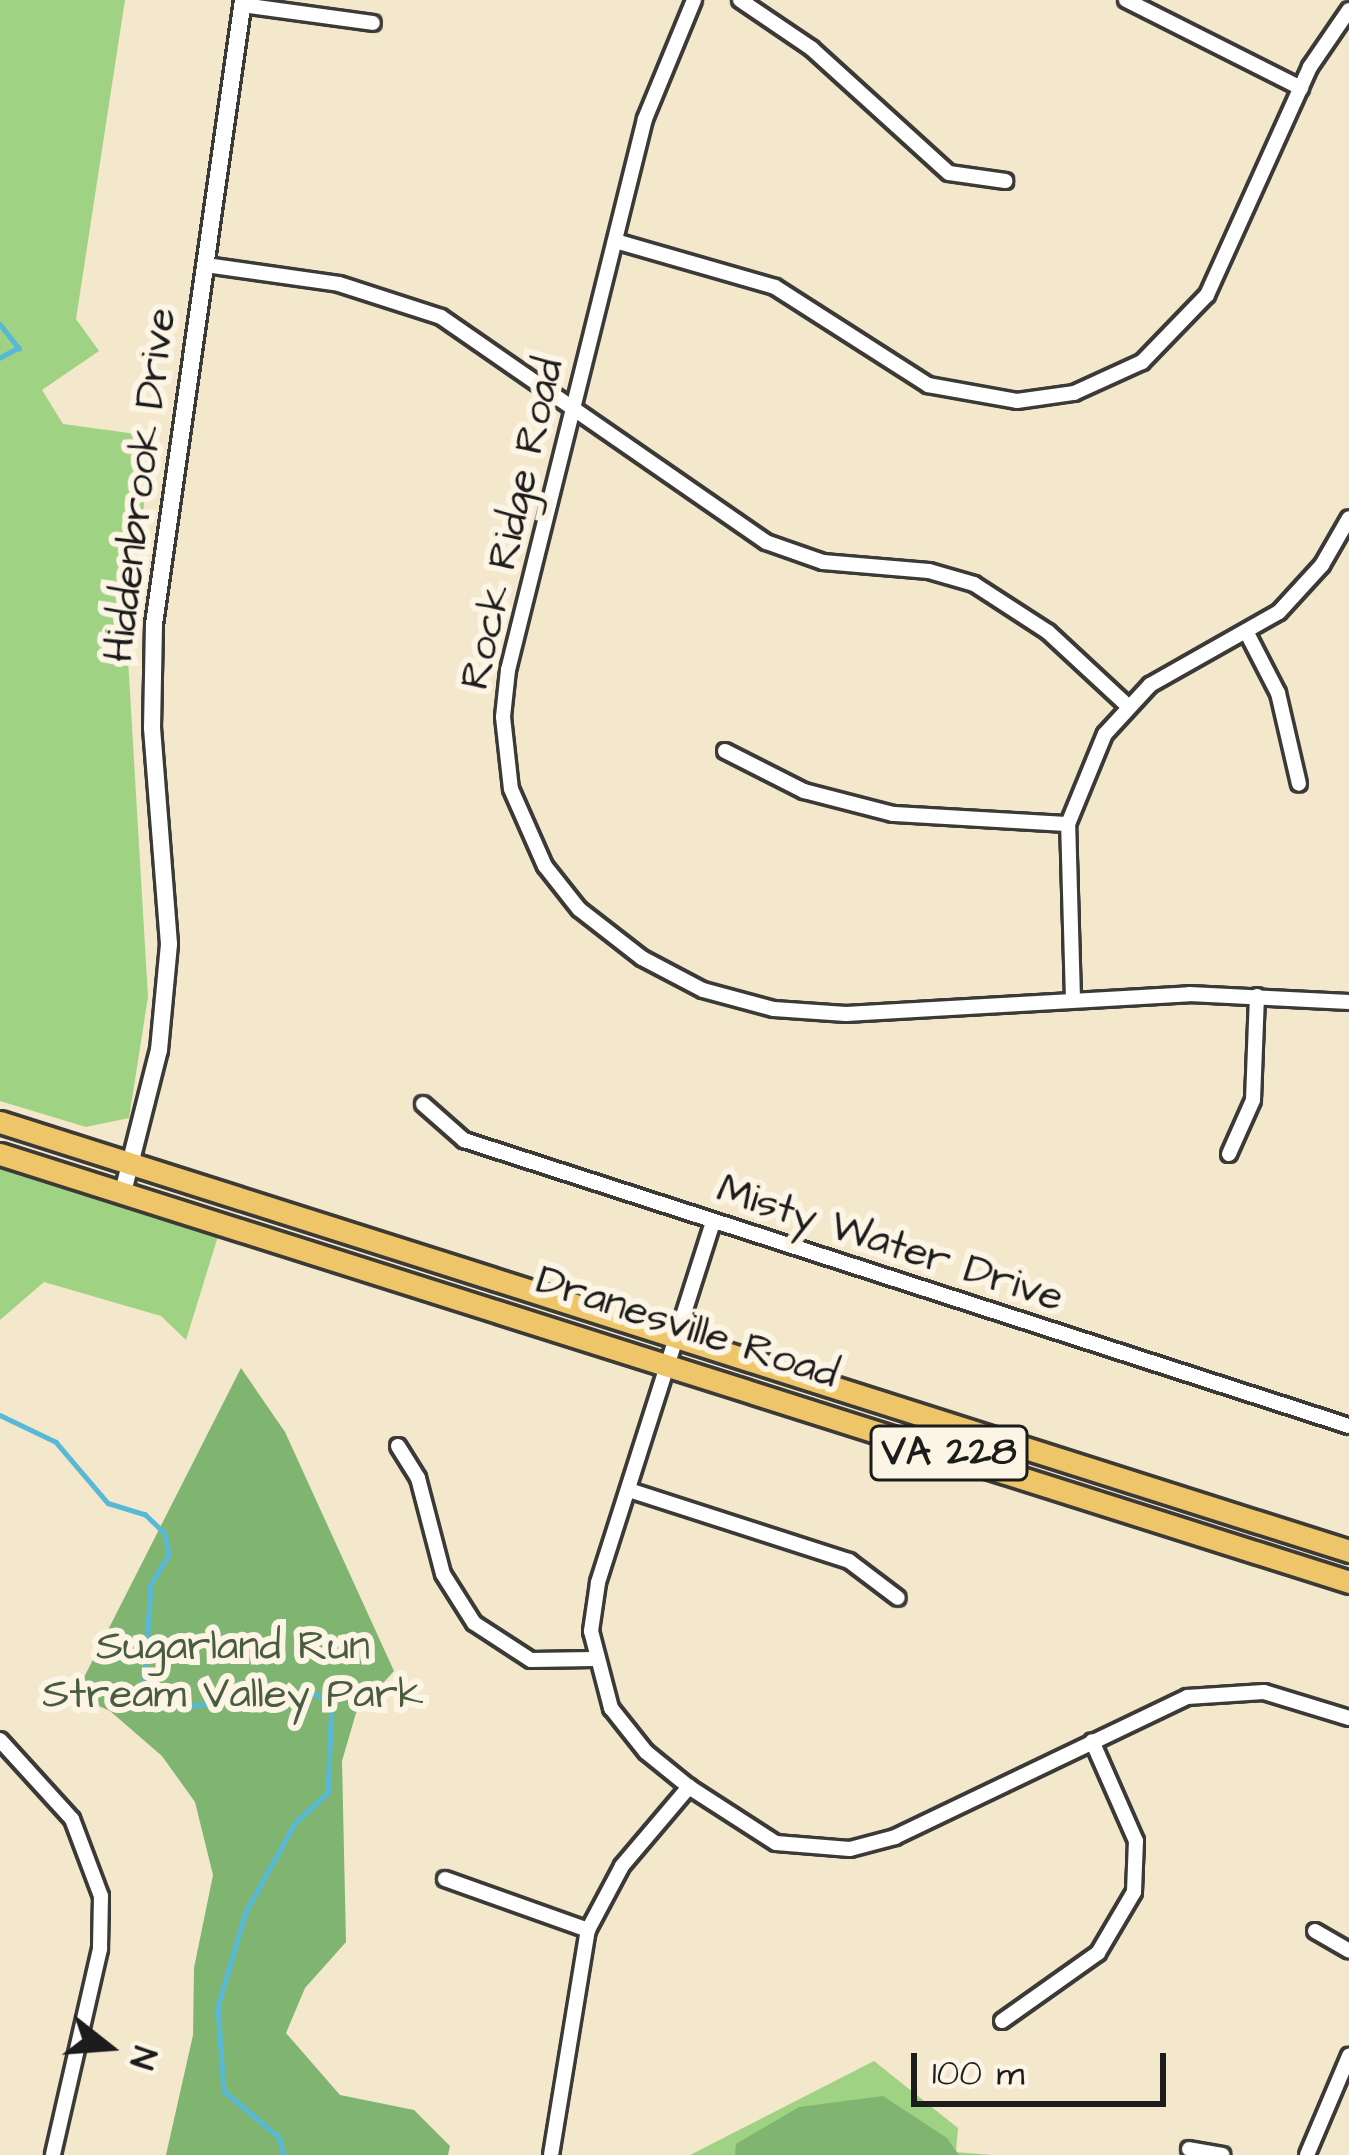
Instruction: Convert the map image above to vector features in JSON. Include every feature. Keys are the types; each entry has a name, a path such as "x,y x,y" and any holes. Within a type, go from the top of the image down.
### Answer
{"main road":[{"name":"Dranesville Road","path":"0,1123 677,1334 1349,1551"},
{"name":"Dranesville Road","path":"0,1154 668,1362 1349,1582"}],"street":[{"name":"Rock Ridge Road","path":"694,0 651,102 502,716 522,820 564,892 611,937 680,980 774,1009 846,1014 1073,999 1257,995 1349,1002"},
{"path":"740,0 811,48 949,173 1005,181"},
{"path":"1126,0 1301,88"},
{"path":"243,2 373,23"},
{"name":"Hiddenbrook Drive","path":"123,1192 159,1050 169,944 152,728 154,624 243,2"},
{"path":"615,241 775,286 928,385 1017,401 1074,393 1142,362 1190,319 1221,269 1301,88 1349,10"},
{"path":"206,265 406,302 481,340 766,542 823,562 940,574 1002,598 1127,706"},
{"path":"1073,999 1068,824 1088,765 1127,706 1179,664 1247,633 1296,596 1349,518"},
{"path":"1247,633 1278,693 1298,784"},
{"path":"725,751 804,791 893,814 1068,824"},
{"path":"1228,1154 1252,1100 1257,995"},
{"name":"Misty Water Drive","path":"423,1104 464,1140 1349,1426"},
{"path":"713,1222 598,1583 594,1659 627,1731 689,1787 776,1843 850,1849 895,1837 1092,1741 1211,1691 1264,1692 1349,1718"},
{"path":"398,1446 418,1478 443,1574 474,1623 531,1660 594,1659"},
{"path":"629,1490 849,1561 898,1598"},
{"path":"0,1740 73,1819 101,1896 100,1949 53,2155"},
{"path":"1002,2021 1098,1953 1134,1892 1136,1840 1092,1741"},
{"path":"551,2155 588,1930 622,1866 689,1787"},
{"path":"445,1880 588,1930"},
{"path":"1315,1931 1349,1951"},
{"path":"1307,2155 1349,2056"},
{"path":"1189,2149 1222,2155"}],"green space":[{"path":"0,0 125,0 76,319 99,351 42,390 63,424 151,436 128,659 148,997 129,1118 86,1127 0,1101"},
{"path":"0,1154 223,1220 186,1340 161,1316 44,1282 0,1320"},
{"name":"Sugarland Run Stream Valley Park","path":"241,1368 285,1432 394,1671 356,1713 342,1761 346,1942 305,1988 286,2033 340,2095 414,2110 450,2146 448,2155 166,2155 193,2035 194,1968 213,1875 195,1802 162,1756 110,1711 75,1695"},
{"path":"874,2061 958,2128 956,2152 992,2155 690,2155"},
{"path":"883,2096 947,2138 959,2155 735,2155 736,2144 799,2107"}],"waterway":[{"path":"0,324 19,348 0,358"},
{"path":"0,1415 56,1442 108,1503 145,1514 165,1533 169,1555 151,1585 144,1690 181,1707 308,1691 332,1702 328,1793 296,1822 246,1912 218,2007 224,2091 279,2137 284,2155"}]}
